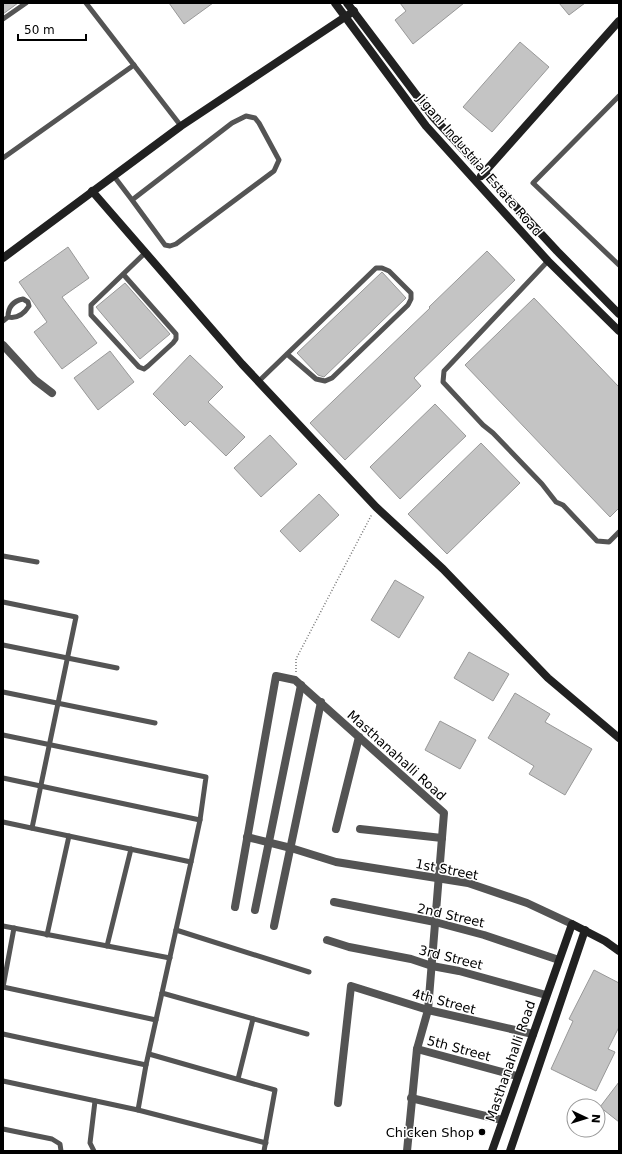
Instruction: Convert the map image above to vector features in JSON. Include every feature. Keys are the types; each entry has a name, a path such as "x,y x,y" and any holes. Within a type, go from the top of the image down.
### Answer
{"street":[{"name":"Jigani Industrial Estate Road","path":"335,3 426,126 548,261 619,331"},
{"name":"Jigani Industrial Estate Road","path":"348,3 433,117 557,251 619,314"},
{"path":"3,258 181,126 354,11"},
{"path":"477,182 484,172 619,21"},
{"path":"92,191 242,364 376,507 443,569 548,678 619,738"},
{"path":"3,345 35,380 52,393"},
{"path":"235,907 276,676 298,682 269,843 255,910"},
{"name":"Masthanahalli Road","path":"298,682 444,813 428,1010 417,1049 407,1151"},
{"path":"274,926 321,702"},
{"path":"336,829 359,737"},
{"path":"360,829 442,838"},
{"name":"1st Street","path":"247,837 291,848 336,862 468,883 527,903 572,924"},
{"name":"2nd Street","path":"334,902 435,922 491,937 559,960"},
{"path":"572,924 585,930 619,951"},
{"name":"Masthanahalli Road","path":"492,1151 572,924"},
{"path":"510,1151 585,930"},
{"name":"3rd Street","path":"327,940 349,947 411,959 432,966 459,971 546,995"},
{"name":"4th Street","path":"338,1103 351,986 428,1010 533,1034"},
{"name":"5th Street","path":"417,1049 518,1076"},
{"path":"411,1098 502,1120"}],"lane":[{"path":"3,19 26,3"},
{"path":"86,3 181,126"},
{"path":"3,158 134,65"},
{"path":"619,96 533,183 619,265"},
{"path":"113,176 165,245 170,246 176,244 274,171 279,160 259,123 255,118 246,116 232,123 132,200"},
{"path":"123,274 176,334 176,339 173,343 144,369 139,367 91,315 91,305 123,274 146,253"},
{"path":"548,261 444,371 444,382 483,425 493,433 542,484 556,502 563,505 597,541 609,542 619,532"},
{"path":"259,381 376,268 382,268 389,271 411,293 412,299 408,305 332,378 324,381 316,379 287,354"},
{"path":"3,321 8,317 13,318 22,314 29,306 28,302 23,299 12,304 8,311 8,317"},
{"path":"3,556 37,562"},
{"path":"3,602 76,617 32,828"},
{"path":"3,645 117,668"},
{"path":"3,692 155,723"},
{"path":"3,735 206,777 200,820 146,1065 138,1110"},
{"path":"3,778 200,820"},
{"path":"3,822 191,862"},
{"path":"47,935 69,836"},
{"path":"107,946 131,849"},
{"path":"3,926 170,958"},
{"path":"14,928 3,987 156,1020"},
{"path":"176,930 309,972"},
{"path":"162,993 307,1034"},
{"path":"238,1079 253,1019"},
{"path":"3,1034 146,1065"},
{"path":"149,1054 275,1090 264,1151"},
{"path":"3,1081 138,1110 266,1143"},
{"path":"94,1151 90,1143 96,1101"},
{"path":"3,1128 52,1139 60,1144 61,1151"}],"path":[{"path":"298,682 296,659 376,507"}],"building":[{"path":"3,3 18,3 3,14"},
{"path":"169,3 213,3 184,24"},
{"path":"400,3 464,3 413,44 395,20 406,11"},
{"path":"559,3 585,3 569,15"},
{"path":"520,42 549,67 492,132 463,107"},
{"path":"68,247 89,278 62,297 97,343 62,369 34,332 47,322 19,282"},
{"path":"487,251 515,280 414,378 421,386 345,460 310,423"},
{"path":"382,272 406,298 324,377 318,375 297,353"},
{"path":"125,283 170,334 140,359 96,307"},
{"path":"534,298 619,387 619,508 610,517 465,365"},
{"path":"110,351 134,382 98,410 74,378"},
{"path":"190,355 223,387 208,402 245,437 226,456 190,421 185,426 153,394"},
{"path":"435,404 466,436 400,499 370,467"},
{"path":"270,435 297,464 261,497 234,468"},
{"path":"481,443 520,483 447,554 408,514"},
{"path":"319,494 339,515 300,552 280,531"},
{"path":"395,580 424,597 399,638 371,620"},
{"path":"469,652 509,674 493,701 454,678"},
{"path":"515,693 550,714 545,722 592,749 565,795 529,774 534,766 488,738"},
{"path":"440,721 476,740 460,769 425,750"},
{"path":"594,970 619,983 619,1027 608,1049 615,1052 596,1091 551,1069 573,1021 569,1019"},
{"path":"619,1082 619,1122 606,1112 606,1099"}],"place":[{"name":"Chicken Shop","path":"482,1132"}]}
